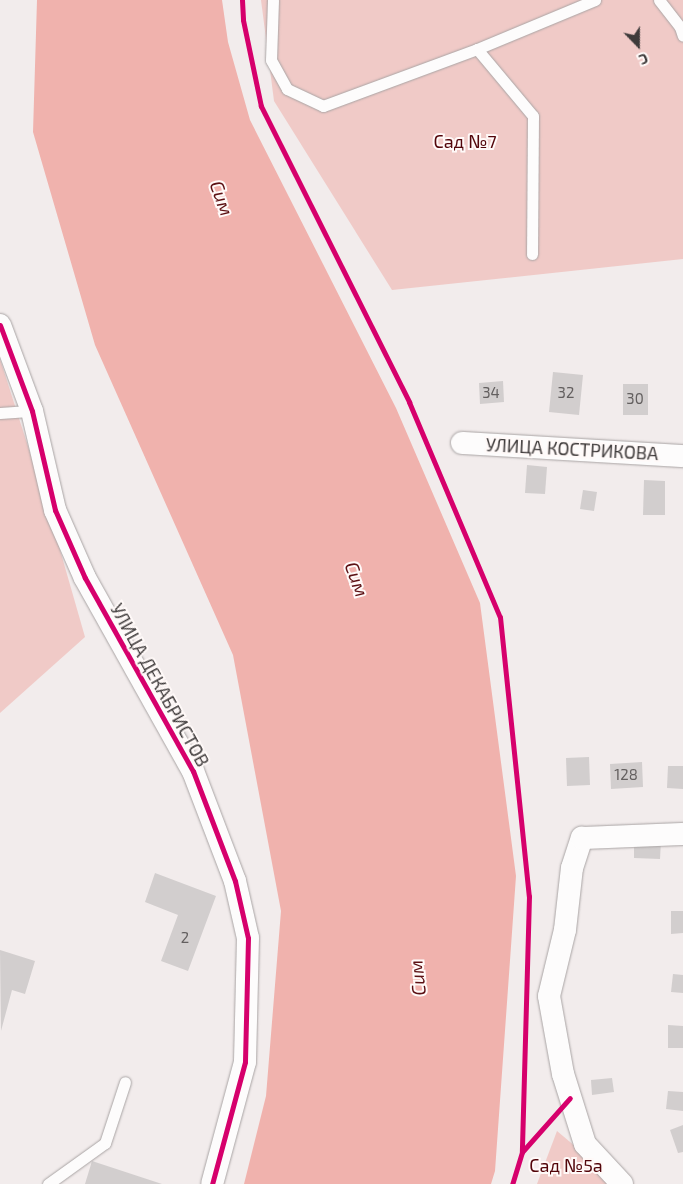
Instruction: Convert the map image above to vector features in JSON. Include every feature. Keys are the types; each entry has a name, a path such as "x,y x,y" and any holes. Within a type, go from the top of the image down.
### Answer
{"street":[{"name":"УЛИЦА ДЕКАБРИСТОВ","path":"0,325 32,411 55,510 85,578 193,770 235,881 248,938 245,1062 212,1184"},
{"name":"УЛИЦА КОСТРИКОВА","path":"462,443 683,456"},
{"path":"622,1184 585,1144 563,1074 549,996 565,930 572,868 582,838 683,834"}],"lane":[{"path":"273,0 271,60 287,90 323,106 477,49 595,0"},
{"path":"659,0 680,27 683,36"},
{"path":"477,49 533,116 532,254"},
{"path":"0,413 32,411"},
{"path":"48,1184 105,1143 125,1082"}],"green space":[{"name":"Сад №7","path":"261,0 683,0 683,259 392,290 274,101"},
{"path":"0,359 50,515 85,637 0,713"},
{"name":"Сад №5а","path":"557,1131 620,1184 537,1184"}],"water":[{"name":"Сим","path":"37,0 222,0 228,42 250,120 396,408 480,603 516,876 495,1171 491,1184 244,1184 266,1096 281,911 233,655 95,345 33,132"}],"building":[{"path":"553,372 583,375 579,415 549,412"},
{"path":"503,381 504,402 480,404 479,383"},
{"path":"623,384 648,384 648,415 623,415"},
{"path":"527,465 547,467 545,494 525,493"},
{"path":"644,480 665,481 665,515 643,515"},
{"path":"583,490 597,492 594,511 580,509"},
{"path":"589,757 590,785 567,786 566,758"},
{"path":"642,762 643,787 611,789 610,764"},
{"path":"668,766 683,766 683,789 667,788"},
{"path":"634,840 661,841 660,859 634,858"},
{"path":"155,873 216,896 188,971 161,961 178,915 145,902"},
{"path":"671,911 683,911 683,933 671,934"},
{"path":"0,950 35,961 25,994 12,990 1,1031"},
{"path":"673,974 683,975 683,993 671,992"},
{"path":"668,1025 683,1026 683,1048 668,1048"},
{"path":"612,1078 614,1092 592,1095 591,1080"},
{"path":"668,1091 683,1092 683,1111 666,1109"},
{"path":"683,1125 683,1152 678,1153 670,1130"},
{"path":"92,1161 162,1184 85,1184"}],"cycle path":[{"path":"242,0 243,20 261,106 409,402 500,617 529,896 522,1152 512,1184"},
{"path":"0,325 32,411 55,510 85,578 193,771 235,881 248,938 245,1062 212,1184"},
{"path":"522,1152 570,1098"}]}
